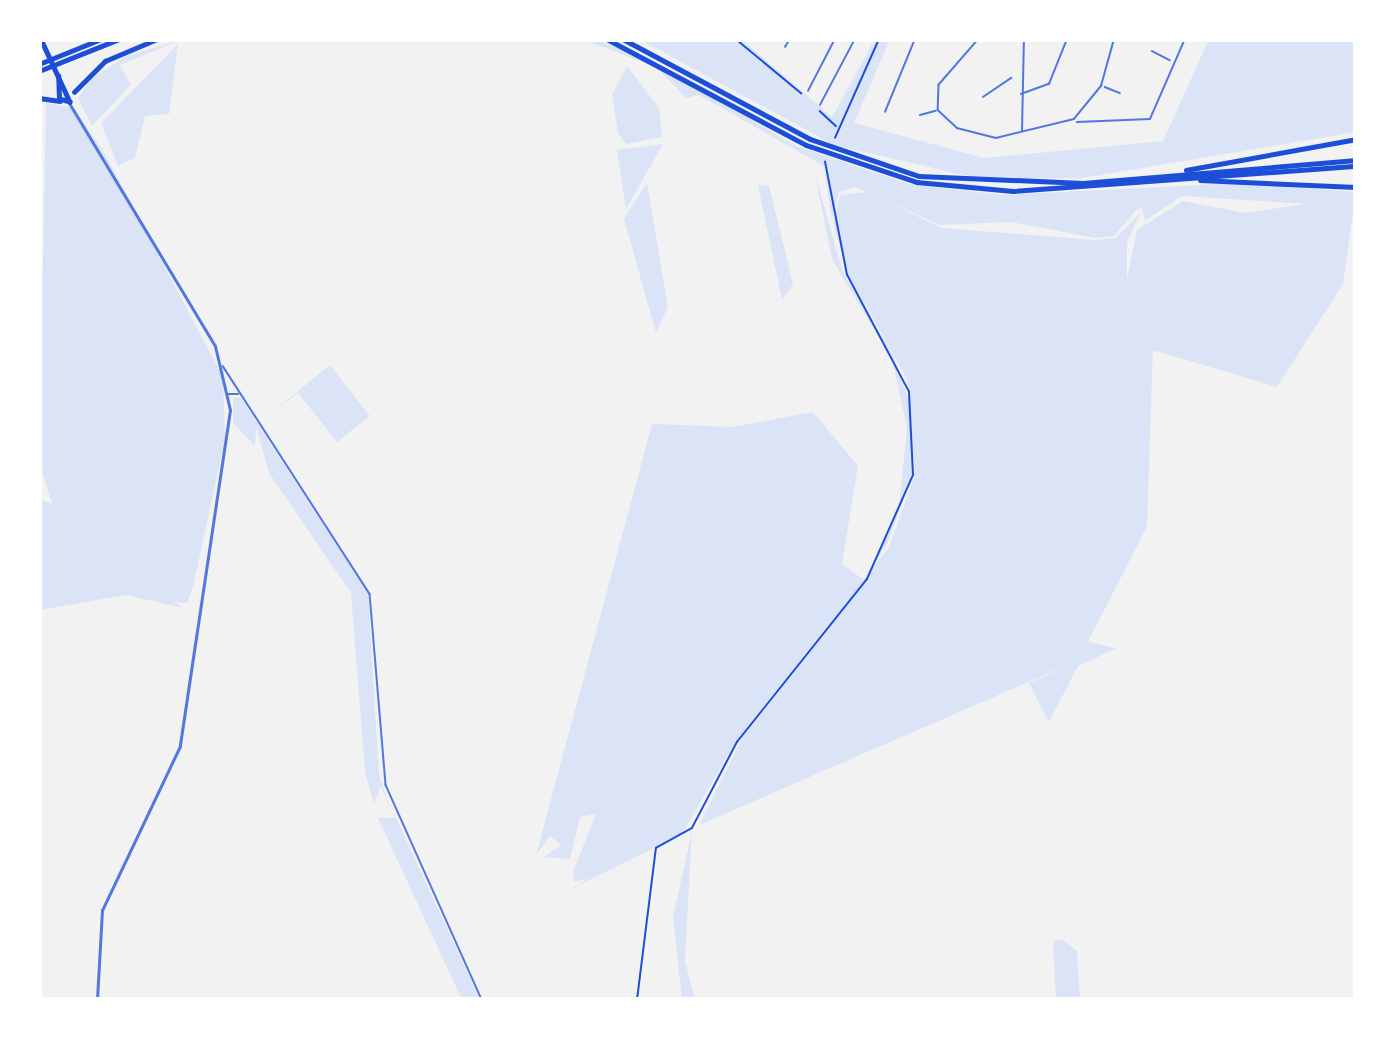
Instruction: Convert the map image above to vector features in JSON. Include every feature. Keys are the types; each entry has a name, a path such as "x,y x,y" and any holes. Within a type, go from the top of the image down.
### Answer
{"main road":[{"path":"41,39 69,99"},
{"path":"39,68 101,39"},
{"path":"39,68 119,39"},
{"path":"39,98 69,99 105,61 157,39"},
{"path":"607,39 878,172 1013,191 1353,163"},
{"path":"623,39 810,140 920,176 1013,185 1353,163"},
{"path":"63,87 69,99"},
{"path":"1156,176 1356,139"},
{"path":"1179,180 1356,186"}],"street":[{"path":"785,47 790,39"},
{"path":"808,91 835,39"},
{"path":"820,105 855,39"},
{"path":"886,112 915,39"},
{"path":"938,110 939,85 979,39"},
{"path":"1022,135 1015,79 1024,39"},
{"path":"1017,94 1049,84 1067,39"},
{"path":"938,110 974,136 1022,135 1074,119 1101,86 1114,39"},
{"path":"1074,119 1086,129 1150,119 1185,39"},
{"path":"1152,51 1173,61"},
{"path":"983,97 1015,79"},
{"path":"1101,86 1120,93"},
{"path":"69,99 223,366 370,594 386,785 482,1000"},
{"path":"920,116 938,110"},
{"path":"97,1000 102,910 180,746 228,394 223,366"},
{"path":"228,394 241,395"}],"path":[{"path":"736,39 837,127"},
{"path":"835,139 879,39"},
{"path":"638,1000 656,848 695,825 737,742 884,553 913,476 909,392 847,275 823,167"}],"shaded area":[{"path":"183,39 120,65 131,85 92,126 78,98 91,79 126,56"},
{"path":"581,39 656,63 794,145 909,184 1003,195 1239,183 1356,192 1343,284 1277,387 1153,350 1147,526 1088,642 1117,648 1078,666 1049,722 1029,683 1079,660 699,825 744,735 889,547 915,475 907,379 849,276 833,222 840,195 866,192 855,187 839,192 832,220 824,166 699,95 686,98 656,67","holes":["1182,196 1306,204 1245,213 1183,201 1137,230 1127,279 1127,242 1141,212 1116,238 1095,240 942,228 878,197 940,225 1011,222 1095,238 1114,236 1137,209 1142,208 1145,221"]},
{"path":"639,39 741,39 832,117 875,39 890,39 854,123 984,158 1163,141 1209,39 1356,39 1356,132 1083,178 981,179 834,145"},
{"path":"178,44 169,114 145,116 135,158 118,166 101,123"},
{"path":"627,66 659,108 662,137 626,144 618,133 612,95"},
{"path":"46,103 74,108 105,154 223,377 225,439 193,587 187,603 174,602 183,608 126,595 39,610 39,498 52,504 39,462"},
{"path":"663,144 626,209 617,150"},
{"path":"814,170 843,273 893,354 912,411 912,475 888,542 866,577 899,506 907,428 892,359 832,259"},
{"path":"647,183 668,307 656,333 624,219"},
{"path":"758,185 769,186 793,284 782,300"},
{"path":"330,365 370,416 337,442 298,393 260,422"},
{"path":"233,397 241,398 368,594 379,775 392,815 381,786 374,804 365,773 351,593 269,473 256,427 255,446 233,423"},
{"path":"813,412 858,466 842,564 864,580 736,741 682,834 569,890 587,879 574,882 573,872 596,814 580,817 570,859 544,857 561,845 550,836 536,855 652,424 733,427"},
{"path":"378,818 396,818 480,1000 462,1000"},
{"path":"692,831 685,961 695,1000 682,1000 673,917"},
{"path":"1063,940 1077,951 1080,1000 1056,1000 1053,941"}]}
